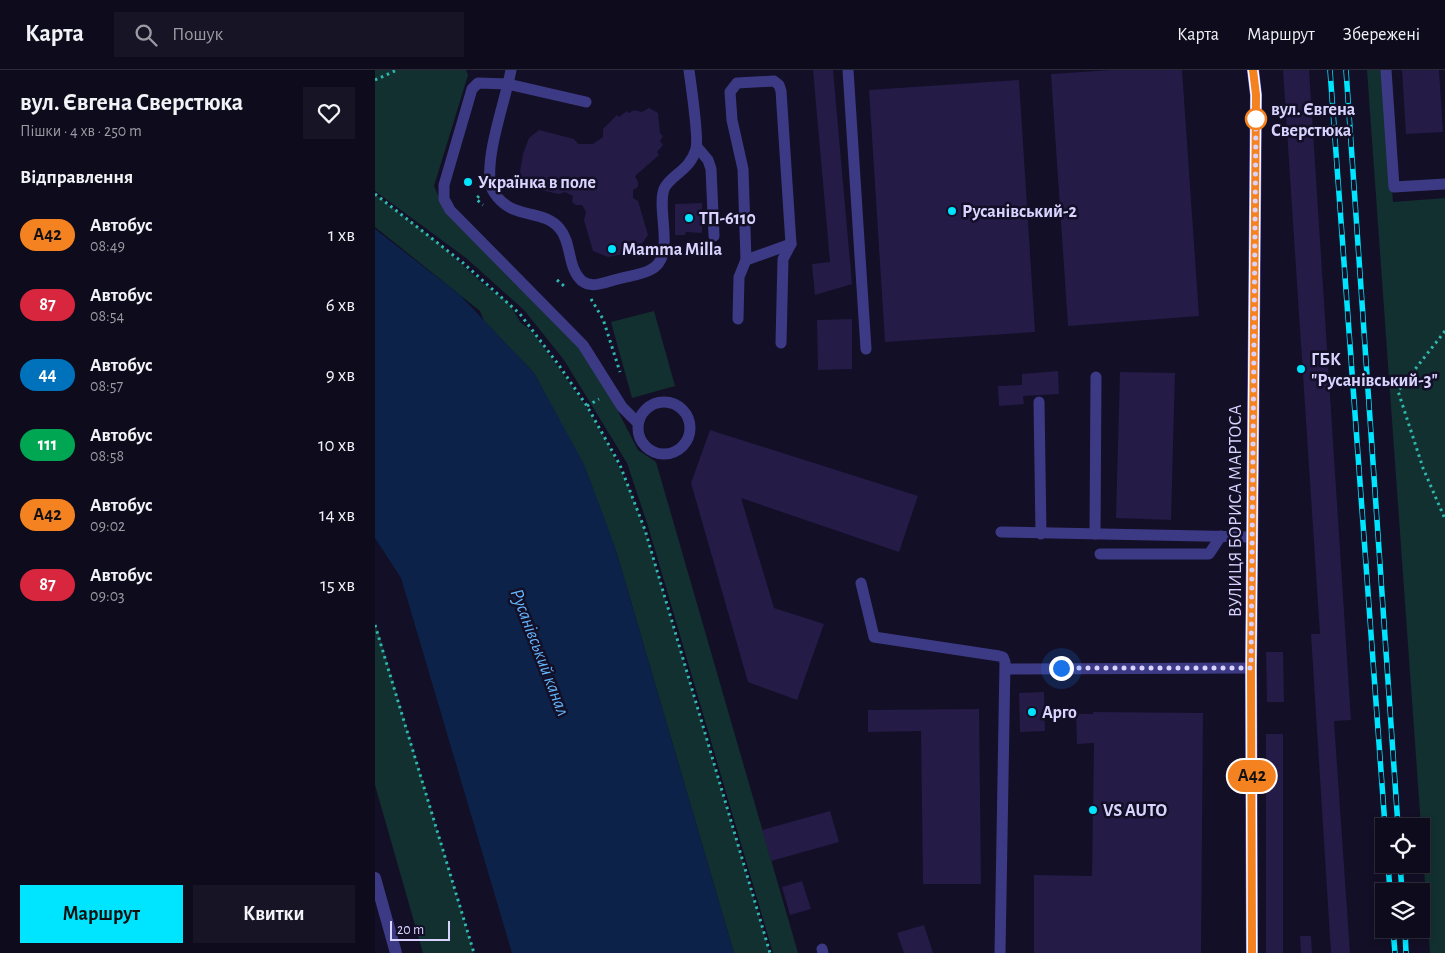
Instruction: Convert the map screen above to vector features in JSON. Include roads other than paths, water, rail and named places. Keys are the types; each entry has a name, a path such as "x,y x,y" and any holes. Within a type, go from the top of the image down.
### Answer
{"main road":[{"name":"ВУЛИЦЯ БОРИСА МАРТОСА","path":"1252,953 1251,668 1256,95 1253,70"}],"street":[{"path":"375,878 397,953"}],"lane":[{"path":"511,70 491,155 490,182 498,199 513,209 544,217 554,222 562,231 576,274 583,282 593,286 652,270 662,259 665,244 661,201 665,187 691,163 697,147 689,70"},
{"path":"848,70 867,349"},
{"path":"1386,70 1393,187 1445,184"},
{"path":"738,319 739,277 746,260 743,169 732,120 730,92 737,83 762,76 774,81 779,85 781,91 791,244 783,259 781,343"},
{"path":"586,102 508,84 481,82 472,89 444,186 444,199 450,210 583,345 622,407 638,423 638,434 643,445 651,451 671,454 687,442 690,432 687,414 680,407 672,403 662,402 651,405 643,412 638,423"},
{"path":"697,147 708,160 711,169 714,236"},
{"path":"746,260 791,244"},
{"path":"1095,534 1096,377"},
{"path":"1039,402 1041,534"},
{"path":"1001,532 1252,537"},
{"path":"1100,554 1209,554 1221,536"},
{"path":"861,583 874,637 1003,658 1006,669 999,953"},
{"path":"1006,669 1251,668"}],"water":[{"name":"Русанівський канал","path":"375,229 460,295 534,373 584,464 615,547 734,953 512,953 401,578 375,538"}],"railway":[{"path":"1330,70 1384,818"},
{"path":"1346,70 1397,818"},
{"path":"1389,873 1389,883"},
{"path":"1401,873 1401,883"},
{"path":"1394,938 1395,953"},
{"path":"1405,938 1406,953"}],"place":[{"name":"вул. Євгена Сверстюка","path":"1256,119"},
{"name":"Українка в поле","path":"468,182"},
{"name":"Русанівський-2","path":"952,211"},
{"name":"ТП-6110","path":"689,218"},
{"name":"Mamma Milla","path":"612,249"},
{"name":"ГБК \"Русанівський-3\"","path":"1301,369"},
{"name":"Арго","path":"1032,712"},
{"name":"VS AUTO","path":"1093,810"}]}
